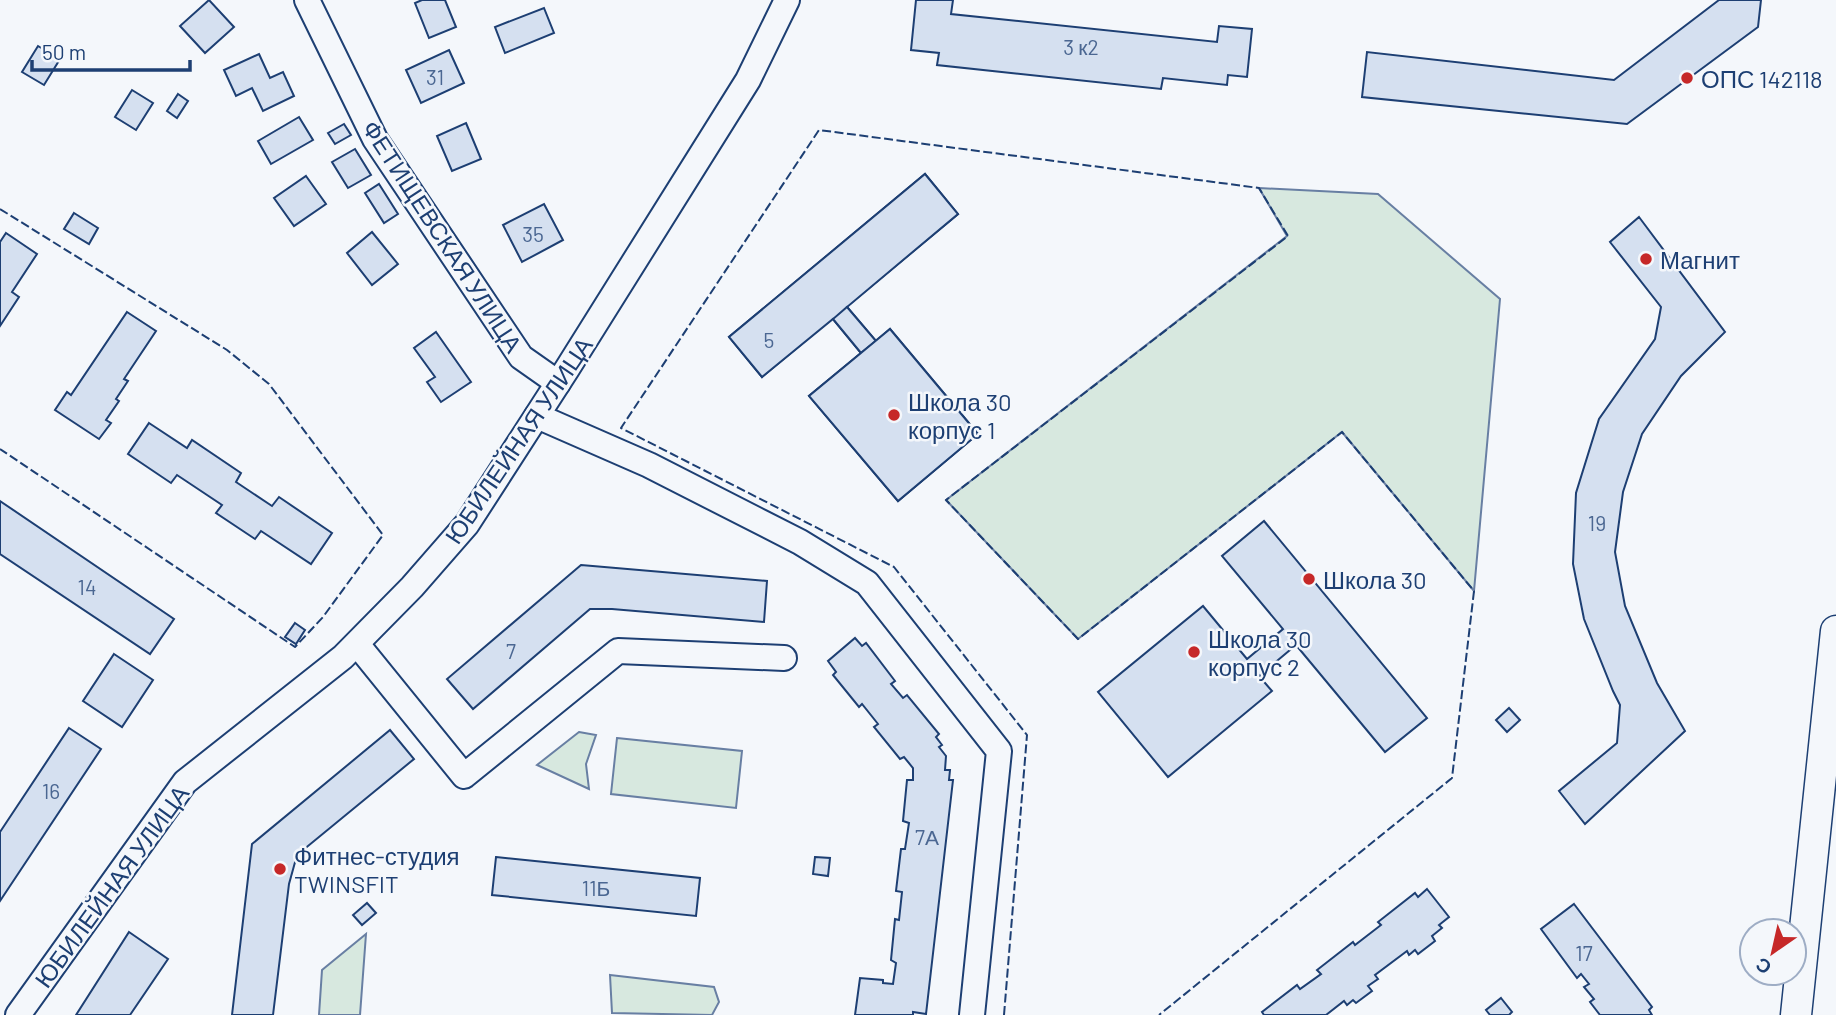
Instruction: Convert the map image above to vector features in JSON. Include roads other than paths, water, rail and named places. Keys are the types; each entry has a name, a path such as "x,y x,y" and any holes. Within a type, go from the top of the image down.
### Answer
{"main road":[{"path":"1796,1015 1836,631"}],"street":[{"name":"ФЕТИЩЕВСКАЯ УЛИЦА","path":"307,0 374,139 522,357 558,383"},
{"name":"ЮБИЛЕЙНАЯ УЛИЦА","path":"18,1015 184,782 357,644 412,587 467,523 748,80 787,0"},
{"path":"537,416 649,465 800,542 867,583 999,751 972,1015"},
{"path":"357,644 464,776 618,651 784,658"}],"place":[{"name":"ОПС 142118","path":"1687,78"},
{"name":"Магнит","path":"1646,259"},
{"name":"Школа 30 корпус 1","path":"894,415"},
{"name":"Школа 30","path":"1309,579"},
{"name":"Школа 30 корпус 2","path":"1194,652"},
{"name":"Фитнес-студия TWINSFIT","path":"280,869"}]}
